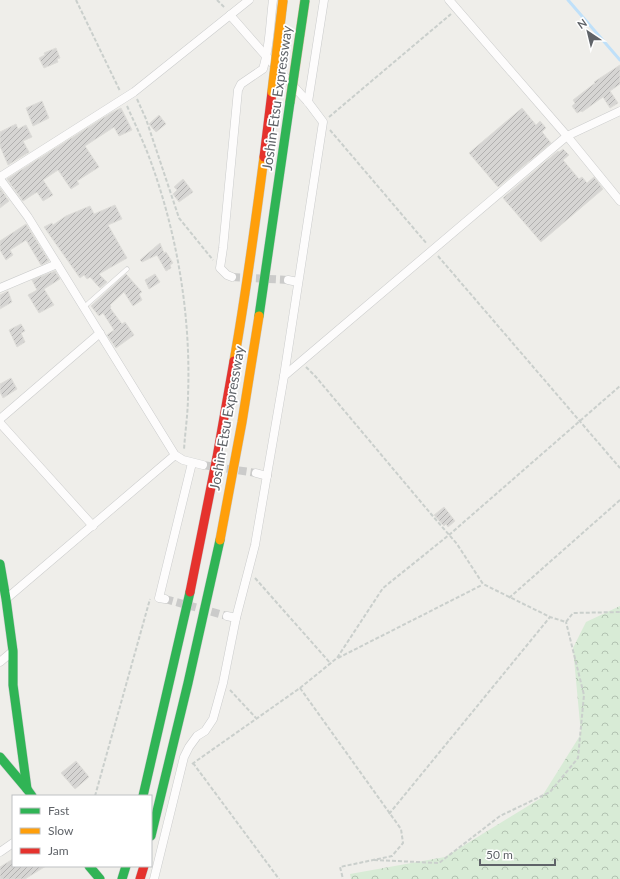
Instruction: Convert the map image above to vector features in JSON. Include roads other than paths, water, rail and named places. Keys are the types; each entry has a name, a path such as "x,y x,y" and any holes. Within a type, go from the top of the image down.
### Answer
{"main road":[{"name":"Joshin-Etsu Expressway","path":"143,795 185,616 204,526 222,427 252,249 283,0"},
{"name":"Joshin-Etsu Expressway","path":"152,832 202,619 233,470 261,304 305,0"},
{"path":"0,564 13,651 13,685 29,793"},
{"path":"0,758 29,793"},
{"path":"90,867 100,879"},
{"path":"122,879 126,867"},
{"path":"140,879 144,867"}],"street":[{"path":"203,465 182,460 175,455 28,217 0,178 134,92 249,0"},
{"path":"232,277 227,275 220,268 238,90 241,84 263,69 273,0"},
{"path":"308,102 324,0"},
{"path":"449,0 567,136 620,201"},
{"path":"154,879 184,757 197,736 205,730 213,719 223,683 236,618 255,545 284,376 323,122 308,102 230,15"},
{"path":"284,376 567,136 620,111"},
{"path":"0,288 57,264"},
{"path":"288,280 298,282"},
{"path":"0,419 100,333"},
{"path":"0,423 93,526"},
{"path":"6,599 175,455"},
{"path":"165,599 159,598 192,463"},
{"path":"256,474 267,476"},
{"path":"227,616 236,618"},
{"path":"0,662 13,651"},
{"path":"0,852 12,844"}],"lane":[{"path":"84,307 127,269"}],"waterway":[{"path":"568,0 620,60"}],"tunnel":[{"path":"232,277 288,280"},
{"path":"203,465 256,473"},
{"path":"165,599 227,616"}]}
